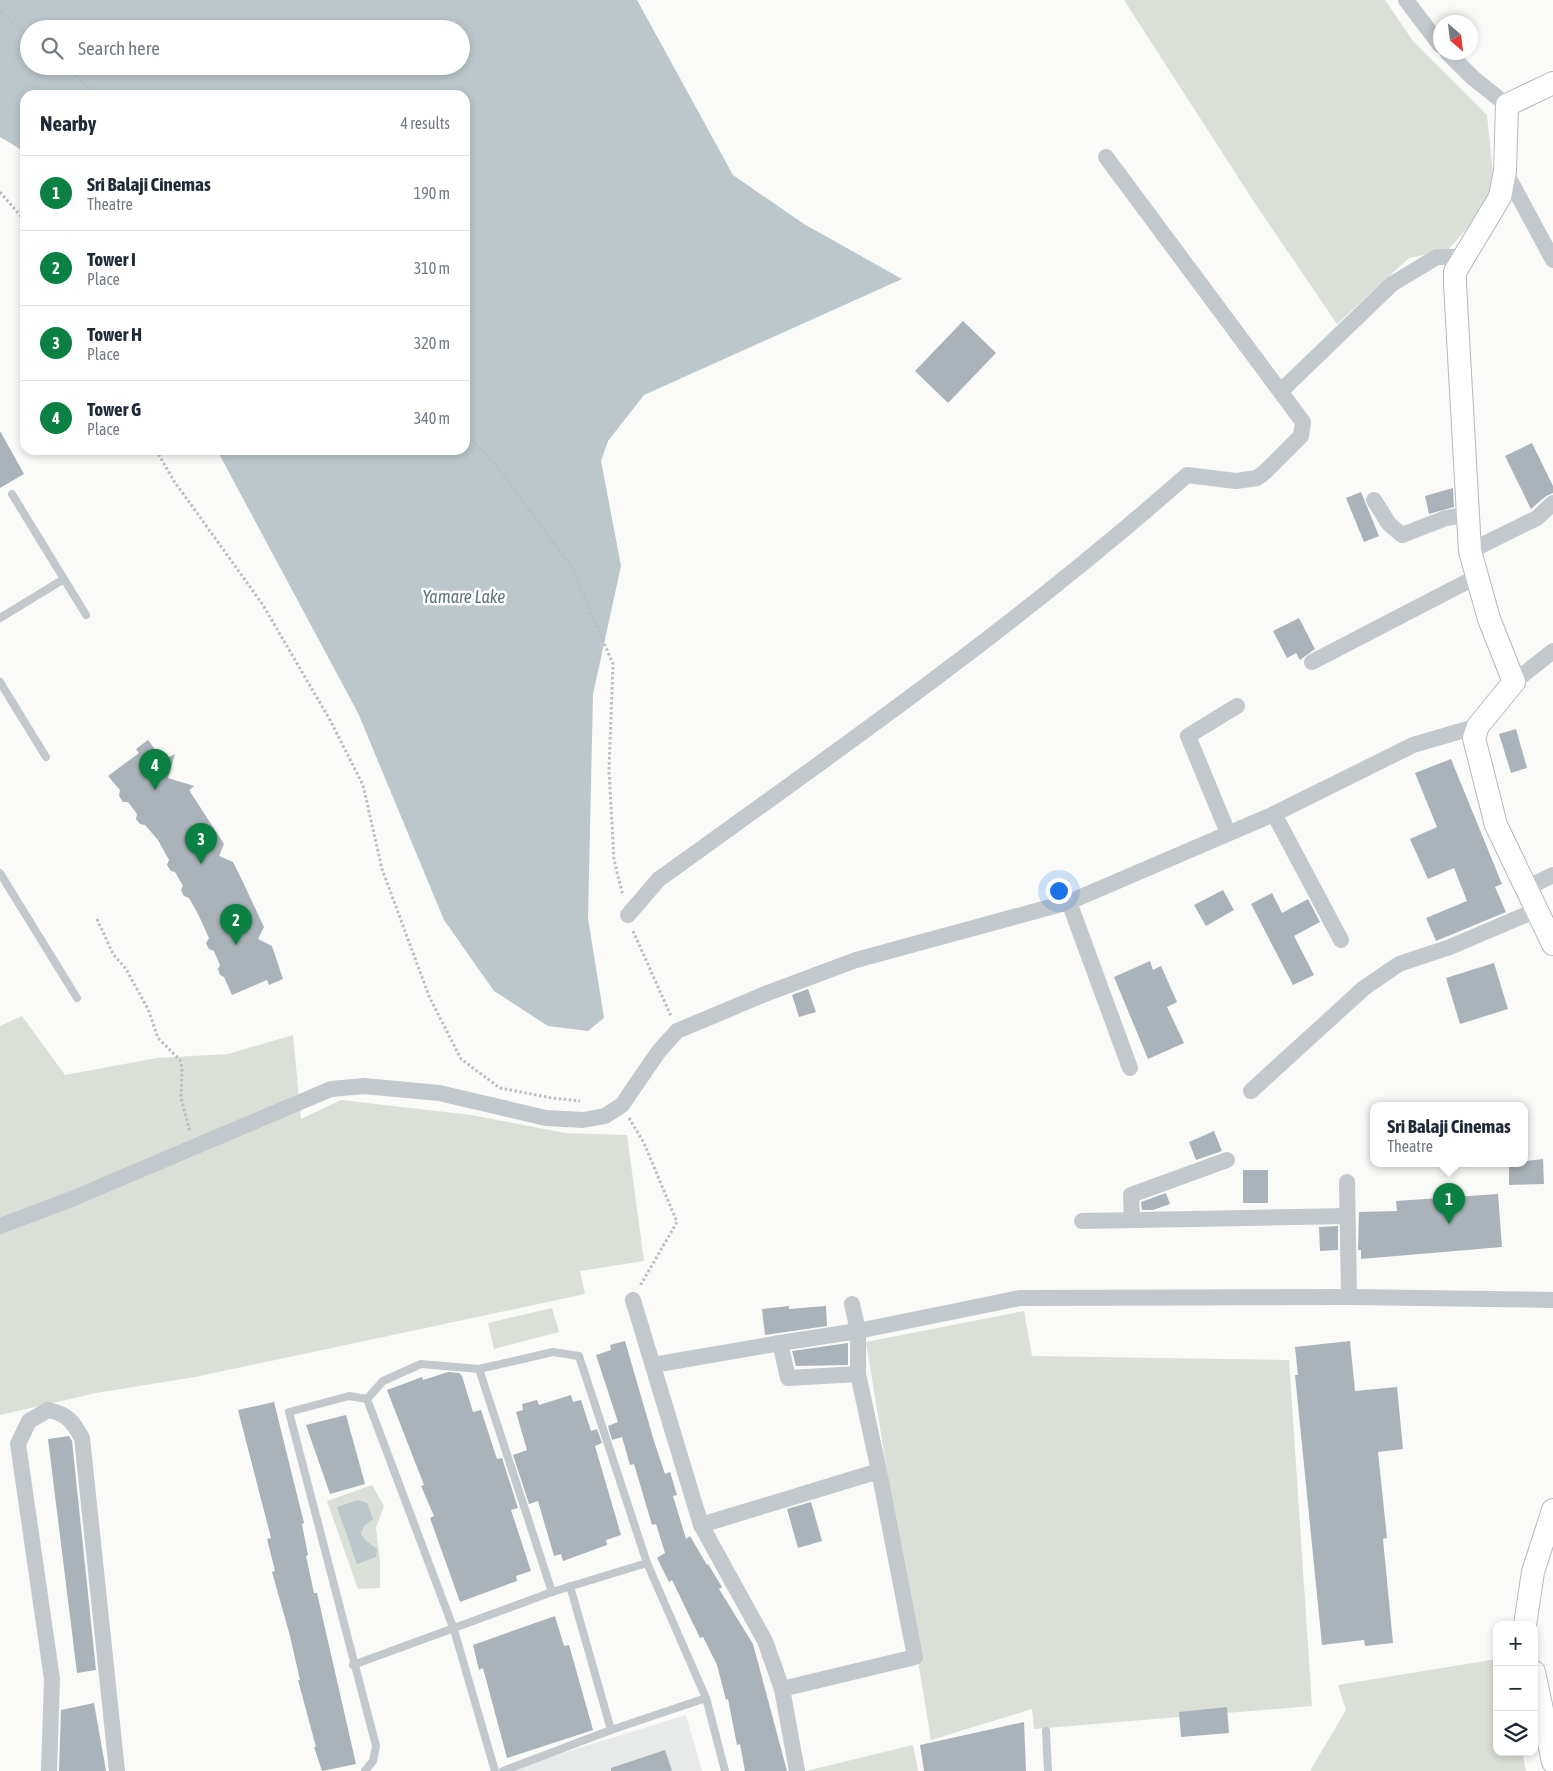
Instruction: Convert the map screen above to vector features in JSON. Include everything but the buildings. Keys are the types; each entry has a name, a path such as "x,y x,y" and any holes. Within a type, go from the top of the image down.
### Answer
{"street":[{"path":"1406,0 1433,36"},
{"path":"1455,60 1473,78 1507,105"},
{"path":"1507,105 1553,82"},
{"path":"1507,105 1505,171 1500,197 1455,272 1455,284 1466,515 1470,551 1489,619 1514,682"},
{"path":"628,915 659,879 972,650 1119,535 1187,475 1247,481 1265,472 1301,436 1303,422 1106,157"},
{"path":"1505,171 1553,260"},
{"path":"1281,391 1392,284 1437,257 1465,257"},
{"path":"1374,500 1389,524 1402,535 1446,518 1466,515"},
{"path":"1470,551 1537,518 1553,504"},
{"path":"1312,662 1476,577"},
{"path":"1553,651 1514,682 1478,726 1474,738 1496,825 1553,944"},
{"path":"1228,833 1188,736 1236,706"},
{"path":"0,1226 74,1198 331,1089 364,1086 440,1093 546,1118 583,1120 605,1116 622,1105 659,1051 678,1031 765,994 856,960 1069,902 1274,814 1413,745 1478,726"},
{"path":"1274,814 1341,940"},
{"path":"1526,888 1553,875"},
{"path":"1069,902 1130,1068"},
{"path":"1250,1091 1364,988 1400,964 1450,947 1537,910"},
{"path":"1132,1220 1131,1194 1227,1160"},
{"path":"1347,1182 1349,1297"},
{"path":"1082,1221 1347,1216"},
{"path":"652,1365 858,1331 1020,1298 1349,1297 1553,1300"},
{"path":"633,1300 701,1525 765,1641 782,1689 797,1771"},
{"path":"782,1689 915,1657 858,1374 858,1331 852,1304"},
{"path":"780,1343 788,1378 858,1374"},
{"path":"50,1771 52,1679 18,1444 29,1421 48,1410 61,1412 72,1420 82,1438 117,1771"},
{"path":"701,1525 879,1471"},
{"path":"1526,1621 1533,1572 1553,1510"},
{"path":"1538,1691 1553,1762"}],"lane":[{"path":"12,494 86,615"},
{"path":"0,618 64,579"},
{"path":"0,682 46,757"},
{"path":"0,873 77,998"},
{"path":"367,1398 383,1381 421,1364 479,1370 553,1352 579,1356 647,1563 706,1698 725,1771"},
{"path":"479,1370 552,1592"},
{"path":"365,1771 373,1761 376,1746 353,1665 289,1412 349,1396 367,1398"},
{"path":"367,1398 454,1630 495,1771"},
{"path":"353,1665 454,1630 552,1592 647,1563"},
{"path":"570,1586 611,1730"},
{"path":"503,1771 611,1730 706,1698"},
{"path":"1046,1731 1048,1771"}],"path":[{"path":"0,12 20,29"},
{"path":"75,75 92,90"},
{"path":"0,192 20,215"},
{"path":"470,438 501,471 572,568 613,664 609,770 614,860 632,928 678,1031"},
{"path":"159,455 174,481 262,606 330,720 363,785 382,869 429,996 461,1059 500,1088 552,1098 582,1101"},
{"path":"97,919 113,954 126,969 148,1009 158,1038 180,1060 182,1068 181,1098 194,1146"},
{"path":"622,1105 644,1143 677,1222 633,1300"}],"shaded area":[{"path":"1124,0 1385,0 1413,41 1487,115 1494,184 1483,210 1448,250 1409,258 1337,324 1254,202"},
{"path":"22,1016 65,1075 157,1058 228,1054 293,1035 301,1119 341,1100 471,1115 565,1133 627,1135 644,1261 580,1271 585,1294 195,1377 96,1393 0,1415 0,1026"},
{"path":"552,1308 559,1332 494,1349 488,1323"},
{"path":"1024,1311 1032,1356 1289,1360 1312,1706 1034,1729 1032,1709 931,1740 866,1342"},
{"path":"372,1485 384,1506 376,1528 380,1561 380,1588 358,1589 327,1501"},
{"path":"1493,1660 1493,1756 1523,1756 1526,1771 1310,1771 1346,1710 1338,1685"},
{"path":"686,1715 702,1771 505,1771"},
{"path":"913,1745 918,1771 806,1771"}],"water":[{"name":"Yamare Lake","path":"0,0 637,0 733,175 804,224 902,279 644,395 608,441 601,461 621,566 593,694 588,918 604,1018 588,1031 548,1026 494,991 444,920 358,713 220,455 470,455 470,90 20,90 20,149 0,137"},
{"path":"358,1500 367,1503 373,1519 364,1526 361,1534 365,1540 377,1549 376,1557 357,1564 337,1507"}],"place":[{"name":"Tower G","path":"155,790"},
{"name":"Tower H","path":"201,864"},
{"name":"Tower I","path":"236,945"},
{"name":"Sri Balaji Cinemas","path":"1449,1224"}]}
